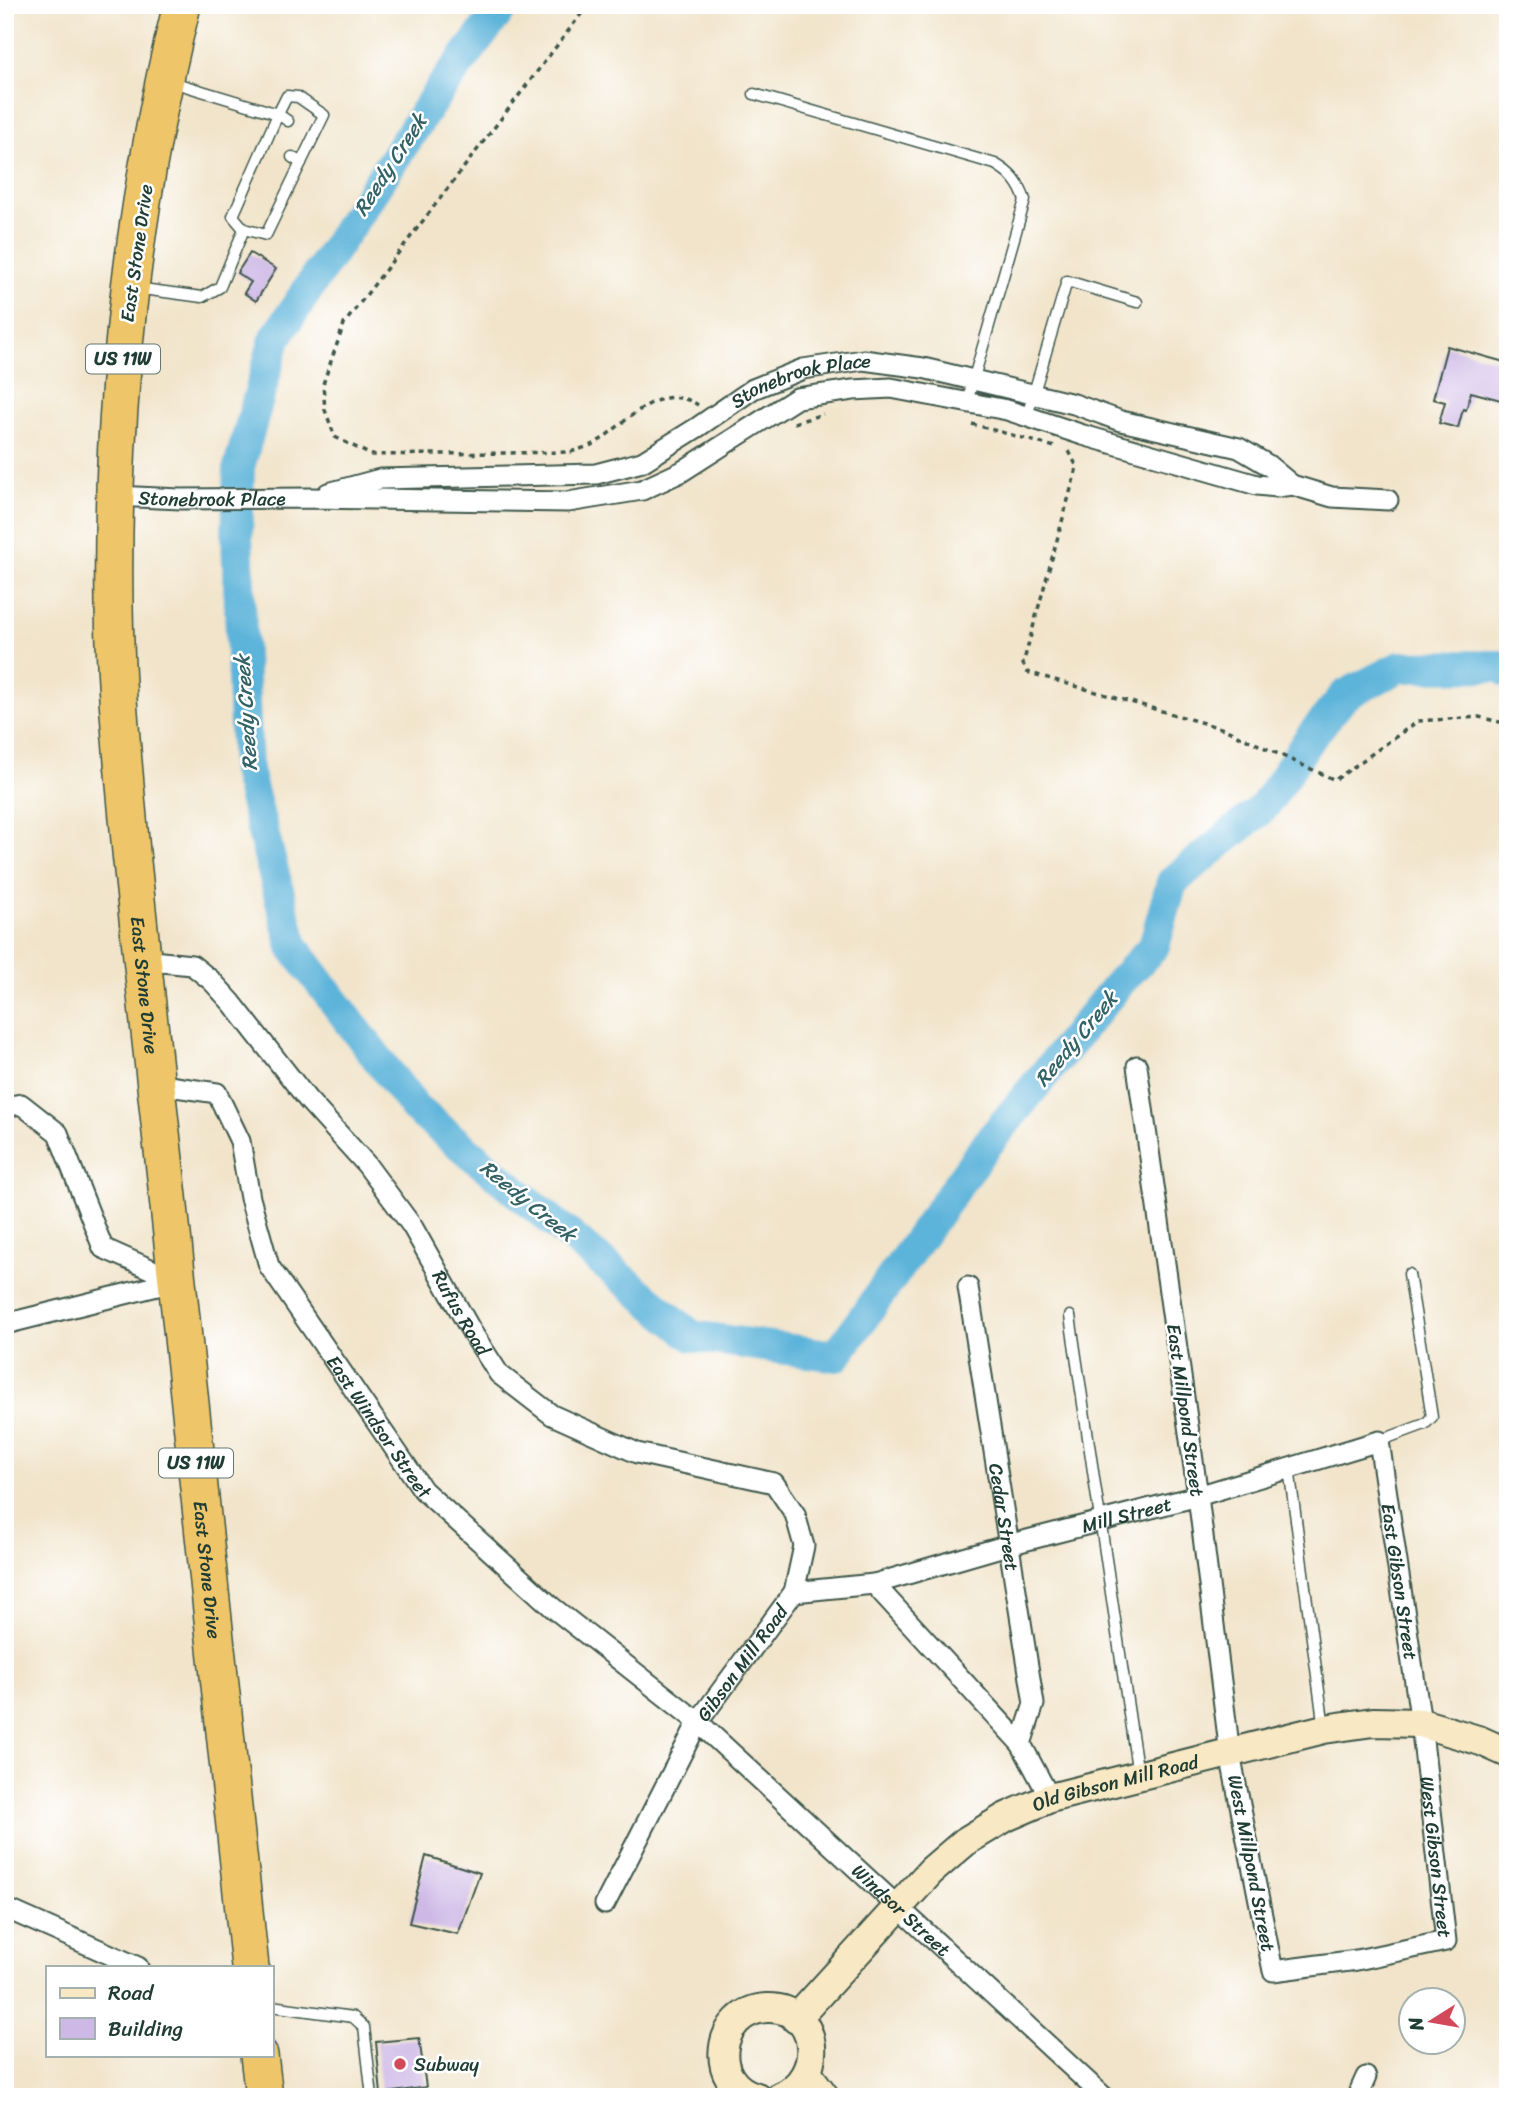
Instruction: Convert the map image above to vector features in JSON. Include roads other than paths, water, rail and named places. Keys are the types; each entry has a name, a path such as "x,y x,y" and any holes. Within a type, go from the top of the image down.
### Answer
{"highway":[{"name":"East Stone Drive","path":"182,5 151,146 125,339 114,496 114,607 118,717 142,960 250,1966"},
{"path":"259,2056 264,2097"}],"main road":[{"name":"Old Gibson Mill Road","path":"796,2019 931,1871 966,1841 1006,1817 1050,1798 1324,1729 1373,1722 1421,1723 1481,1741 1508,1753"},
{"path":"742,2094 723,2064 725,2036 743,2014 756,2009 771,2008 785,2011 796,2019 806,2030 811,2043 812,2058 793,2090 825,2097"}],"street":[{"name":"Stonebrook Place","path":"310,498 380,479 596,474 642,462 753,389 803,369 863,360 923,368 1074,404 1121,421 1239,448 1268,464 1293,485 1332,497 1388,500"},
{"name":"Stonebrook Place","path":"114,496 181,499 568,502 642,490 681,472 797,398 891,388 1007,410 1083,435 1257,485 1293,485"},
{"name":"Rufus Road","path":"142,960 192,965 212,981 232,1003 308,1100 366,1164 412,1226 473,1334 499,1374 552,1415 637,1453 774,1483 795,1514 804,1546 794,1592"},
{"name":"East Millpond Street","path":"1138,1066 1198,1496 1230,1754"},
{"name":"East Windsor Street","path":"155,1084 217,1093 240,1141 250,1198 269,1266 423,1490 552,1607 698,1722"},
{"path":"5,1107 21,1104 58,1133 103,1248 177,1281"},
{"path":"5,1324 177,1281"},
{"name":"Cedar Street","path":"968,1287 1034,1704 1021,1744"},
{"name":"Mill Street","path":"874,1584 1008,1545 1198,1496 1379,1441"},
{"name":"East Gibson Street","path":"1379,1441 1421,1723"},
{"name":"Gibson Mill Road","path":"605,1904 698,1722 794,1592 874,1584"},
{"path":"874,1584 1021,1744 1050,1798"},
{"name":"Windsor Street","path":"698,1722 1104,2097"},
{"name":"West Gibson Street","path":"1357,1960 1446,1941 1421,1723"},
{"name":"West Millpond Street","path":"1230,1754 1273,1971 1357,1960"},
{"path":"5,1908 136,1966"},
{"path":"1357,2097 1366,2077"}],"lane":[{"path":"164,80 278,114 288,121"},
{"path":"754,94 995,164 1007,171 1020,186 1025,200 967,402"},
{"path":"287,96 298,97 324,116 309,136 274,207 266,235 244,229 233,216 251,186 278,114 287,96"},
{"path":"268,137 276,144"},
{"path":"131,288 202,297 220,287 244,229"},
{"path":"1027,416 1067,281 1137,302"},
{"path":"1379,1441 1424,1424 1432,1417 1409,1274"},
{"path":"1070,1316 1138,1775"},
{"path":"1289,1468 1324,1729"},
{"path":"273,2006 353,2017 364,2027 372,2097"}],"waterway":[{"name":"Reedy Creek","path":"504,5 438,92 275,339 239,467 237,538 247,771 293,947 415,1108 692,1336 836,1356 980,1153 1120,982 1154,946 1172,882 1264,807 1309,739 1345,695 1400,667 1502,666 1508,672"}],"place":[{"name":"Subway","path":"400,2064"}]}
